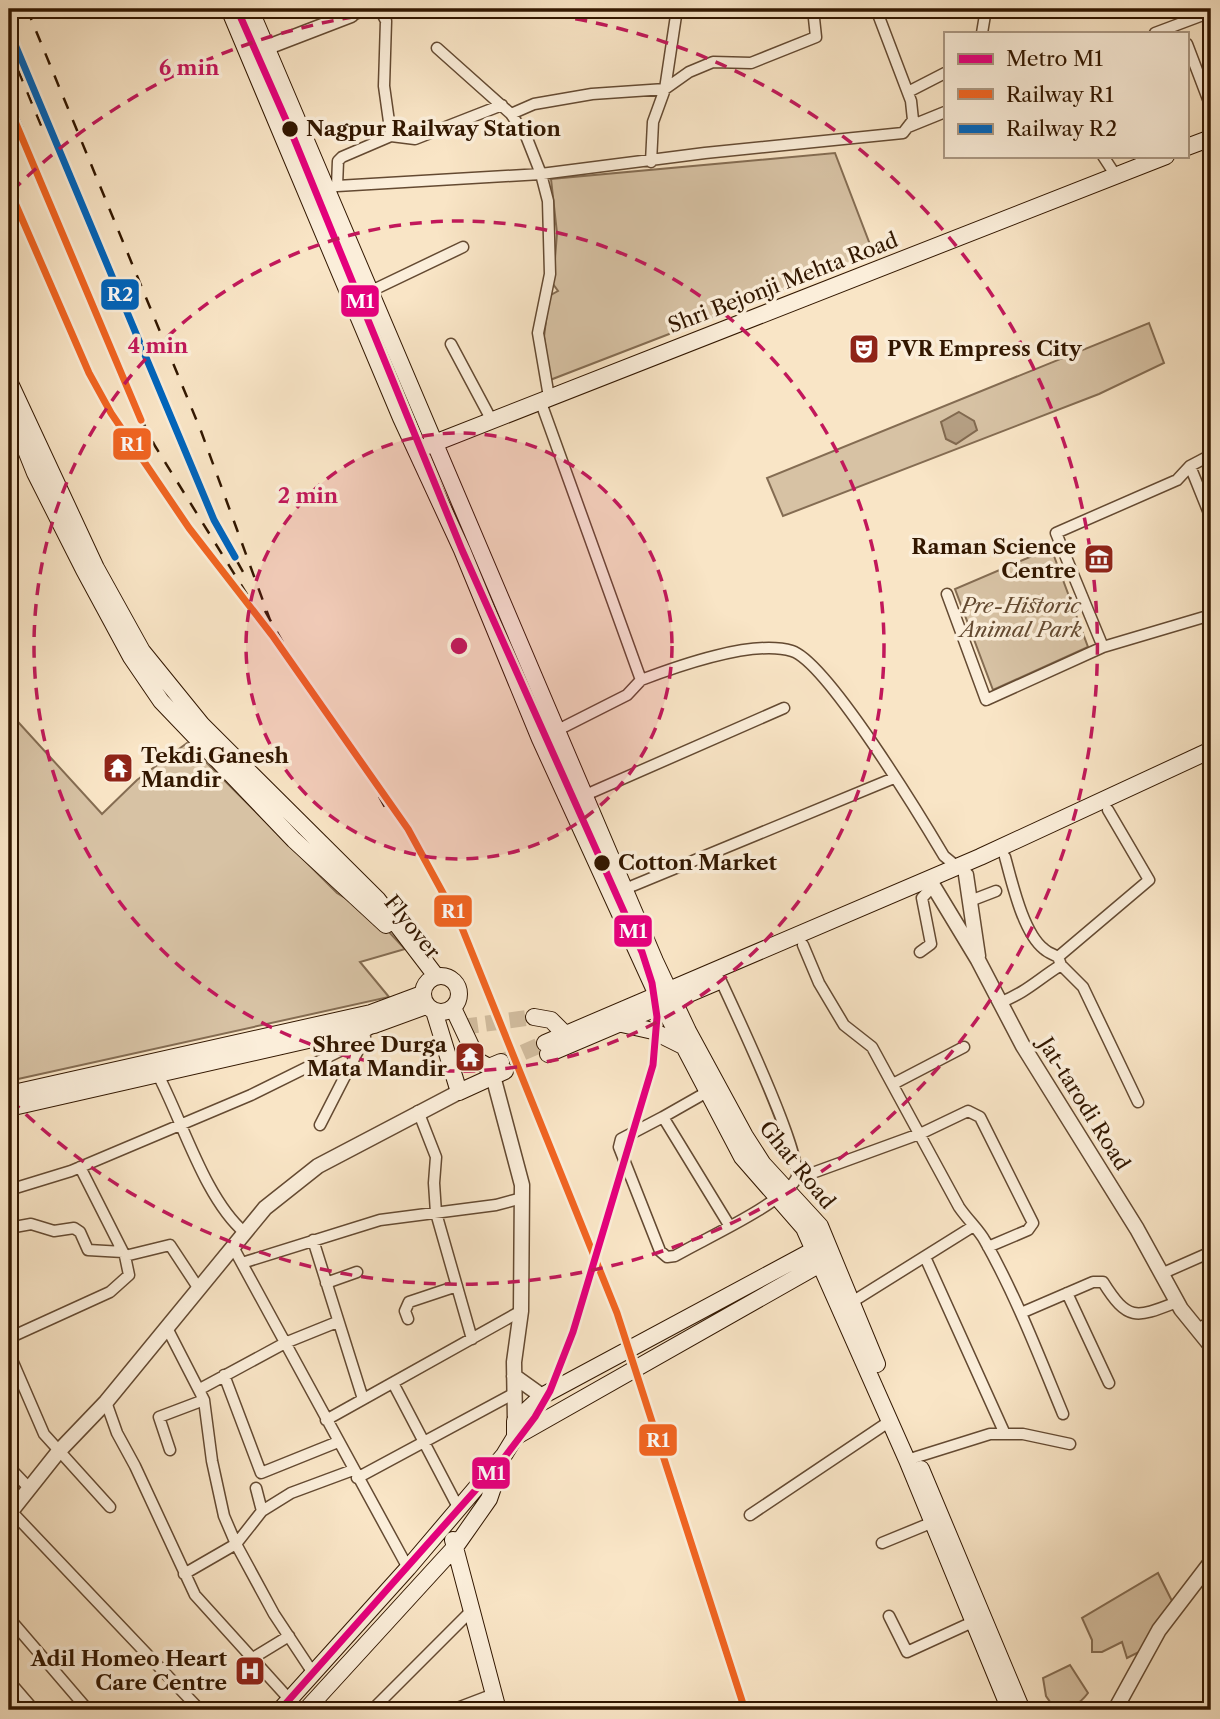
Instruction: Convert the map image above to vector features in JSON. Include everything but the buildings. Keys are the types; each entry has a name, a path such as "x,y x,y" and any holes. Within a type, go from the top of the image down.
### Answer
{"main road":[{"name":"Ghat Road","path":"229,9 415,451 540,739 576,799 592,832 665,998 745,1136 764,1164 808,1209 824,1258 890,1421 912,1459"},
{"name":"Ghat Road","path":"250,9 331,186 369,292 485,559 555,732 576,799"},
{"path":"1188,148 1211,138"},
{"name":"Shri Bejonji Mehta Road","path":"415,451 1161,158"},
{"path":"9,381 96,568 142,651 202,725 378,900 428,990 444,1012 453,1007 459,997 457,985 448,977 428,990 371,1023 155,1068 9,1094"},
{"name":"Flyover","path":"9,408 35,473 89,581 131,657 161,701 294,840 362,900 399,940 428,990"},
{"path":"467,567 485,559"},
{"path":"961,871 1211,750"},
{"path":"931,882 803,945 770,954 721,981 665,998 622,1024 547,1049 566,1035 665,998 770,954 931,882 1005,857 1211,762"},
{"name":"Ghat Road","path":"610,874 625,889 681,1045 742,1157 787,1188 804,1228 852,1302 936,1520 978,1620 1010,1710"},
{"path":"428,990 439,1034 459,1092 497,1069"},
{"path":"453,1007 478,1061 497,1069"},
{"path":"534,1017 551,1020 566,1035"},
{"path":"622,1024 653,1031 681,1045"},
{"path":"439,1034 462,1027"},
{"path":"9,1108 155,1068"},
{"path":"799,1265 804,1228"},
{"path":"312,1707 456,1546 489,1499 515,1429 542,1395 799,1265 824,1258"},
{"path":"515,1429 799,1265 824,1258"},
{"path":"285,1705 447,1525 504,1455"},
{"path":"447,1525 456,1546 498,1710"},
{"name":"Ghat Road","path":"978,1620 1022,1710"}],"street":[{"path":"247,51 267,46 350,12 370,9"},
{"path":"380,9 386,21 384,86 391,136"},
{"path":"651,162 653,122 665,89 677,9"},
{"path":"510,114 534,104 592,94 665,89 689,72 713,62 751,64 816,37 813,9"},
{"path":"305,191 331,186 541,174 705,153 903,133 913,120 908,92 876,9"},
{"path":"982,32 986,9"},
{"path":"1162,32 1181,29 1211,12"},
{"path":"1188,47 1211,107"},
{"path":"437,48 510,114 526,136 541,174 548,201 551,247 550,274 538,333 545,398 641,680"},
{"path":"908,92 944,74"},
{"path":"331,186 338,161 342,157 391,136 415,139 502,105"},
{"path":"908,127 944,112"},
{"path":"1105,158 1116,176"},
{"path":"369,292 463,247"},
{"path":"451,344 491,419"},
{"path":"1103,647 1056,533 1177,480 1190,466 1211,455"},
{"path":"1190,466 1211,518"},
{"path":"947,594 986,700 1103,647 1211,615"},
{"path":"540,739 627,695 641,680 670,669 763,648 793,651 810,664 825,681 894,778 944,856 961,871 970,898 978,960"},
{"path":"576,799 784,708"},
{"path":"625,889 894,778"},
{"path":"999,1003 1033,988 1040,978 1149,880 1108,810"},
{"path":"1005,857 1016,899 1033,933 1044,950 1059,961 1083,987 1138,1102"},
{"path":"920,952 931,944 922,898 931,882"},
{"name":"Jat-tarodi Road","path":"931,882 978,960 999,1003 1177,1301 1211,1346"},
{"path":"970,898 995,888"},
{"path":"803,945 819,984 844,1025 873,1048 972,1227 985,1238 1021,1313 1063,1414"},
{"path":"721,981 790,1140 798,1171 787,1188"},
{"path":"9,1190 80,1167 251,1095 344,1049 371,1023"},
{"path":"320,1125 371,1023"},
{"path":"893,1084 964,1047"},
{"path":"155,1068 180,1125 229,1219 245,1233"},
{"path":"497,1069 522,1198 521,1311 513,1395 515,1429"},
{"path":"200,1710 10,1513 59,1451 106,1402 265,1208 318,1166 418,1111 459,1092"},
{"path":"706,1092 621,1139 619,1147 660,1251 667,1257 675,1256 729,1225 787,1188 922,1133 968,1111 980,1117 1032,1223 1028,1230 988,1247"},
{"path":"418,1111 436,1157 436,1213 472,1339"},
{"path":"663,1117 729,1225"},
{"path":"9,1338 110,1292 129,1275 124,1254 80,1167"},
{"path":"242,1263 380,1220 522,1198"},
{"path":"9,1228 31,1224 54,1231 74,1228 80,1233 88,1250 124,1254 170,1245 199,1289"},
{"path":"852,1302 972,1227"},
{"path":"313,1240 337,1322 358,1376 363,1399"},
{"path":"233,1247 408,1568"},
{"path":"1161,1274 1211,1252"},
{"path":"925,1257 1005,1434"},
{"path":"326,1283 357,1272"},
{"path":"1021,1313 1093,1282 1103,1282 1115,1302 1129,1314 1144,1314 1177,1301"},
{"path":"408,1319 405,1311 409,1302 457,1286"},
{"path":"1067,1293 1110,1383"},
{"path":"326,1420 521,1311"},
{"path":"170,1450 159,1417 202,1394 224,1375 285,1343 337,1322"},
{"path":"1198,1329 1211,1322"},
{"path":"167,1328 202,1394 224,1516 236,1544 310,1678 312,1707"},
{"path":"9,1353 44,1434 110,1507"},
{"path":"224,1375 261,1474 338,1442"},
{"path":"514,1376 542,1395"},
{"path":"393,1383 459,1509"},
{"path":"184,1574 236,1544 262,1511 291,1493 355,1474 424,1443 513,1395"},
{"path":"106,1402 117,1433 195,1595 253,1658 285,1705"},
{"path":"750,1515 890,1421"},
{"path":"912,1459 989,1434 1024,1434 1070,1444"},
{"path":"9,1467 30,1489"},
{"path":"256,1488 262,1511"},
{"path":"883,1543 936,1520"},
{"path":"1115,1710 1159,1630 1211,1562"},
{"path":"372,1710 472,1610"},
{"path":"889,1616 907,1652 978,1620"},
{"path":"9,1618 88,1710"},
{"path":"253,1658 289,1636"},
{"path":"9,1681 34,1710"},
{"path":"452,1710 494,1694"}],"green space":[{"path":"835,153 874,255 550,380 544,337 549,296 558,291 553,284 557,233 551,179"},
{"path":"1149,323 1164,363 1099,394 783,516 767,478"},
{"name":"Pre-Historic Animal Park","path":"1051,548 1088,647 993,690 955,589"},
{"path":"9,712 102,814 137,780 187,743 337,893 373,915 405,949 360,962 389,997 9,1081"},
{"path":"1158,1573 1172,1601 1139,1652 1127,1658 1122,1642 1102,1652 1092,1652 1092,1640 1082,1618"},
{"path":"1070,1665 1088,1693 1073,1706 1055,1709 1046,1696 1043,1678"}],"shaded area":[{"path":"959,412 974,421 977,430 956,444 946,439 941,422"}],"tunnel":[{"path":"462,1027 534,1017"},
{"path":"501,1062 545,1043"}],"railway":[{"path":"27,9 201,431 270,620"},
{"path":"9,48 45,135"},
{"path":"9,95 27,139"},
{"path":"47,121 214,520 243,572"},
{"path":"20,133 127,391 155,446 261,617"},
{"path":"265,611 305,681"},
{"path":"356,754 387,811"}],"metro line":[{"name":"M1","path":"237,9 290,129 462,550 642,952 652,983 657,1017 653,1065 573,1332 550,1391 535,1417 504,1458 280,1710"}],"rail line":[{"name":"R2","path":"9,30 214,520 235,557"},
{"name":"R1","path":"9,107 141,420"},
{"name":"R1","path":"9,189 89,373 111,413 189,528 272,635 408,829 462,928 617,1313 745,1710"}],"place":[{"name":"Nagpur Railway Station","path":"290,129"},
{"name":"PVR Empress City","path":"864,349"},
{"name":"Raman Science Centre","path":"1099,559"},
{"name":"Tekdi Ganesh Mandir","path":"118,768"},
{"name":"Cotton Market","path":"602,863"},
{"name":"Shree Durga Mata Mandir","path":"470,1057"},
{"name":"Adil Homeo Heart Care Centre","path":"250,1671"}]}
